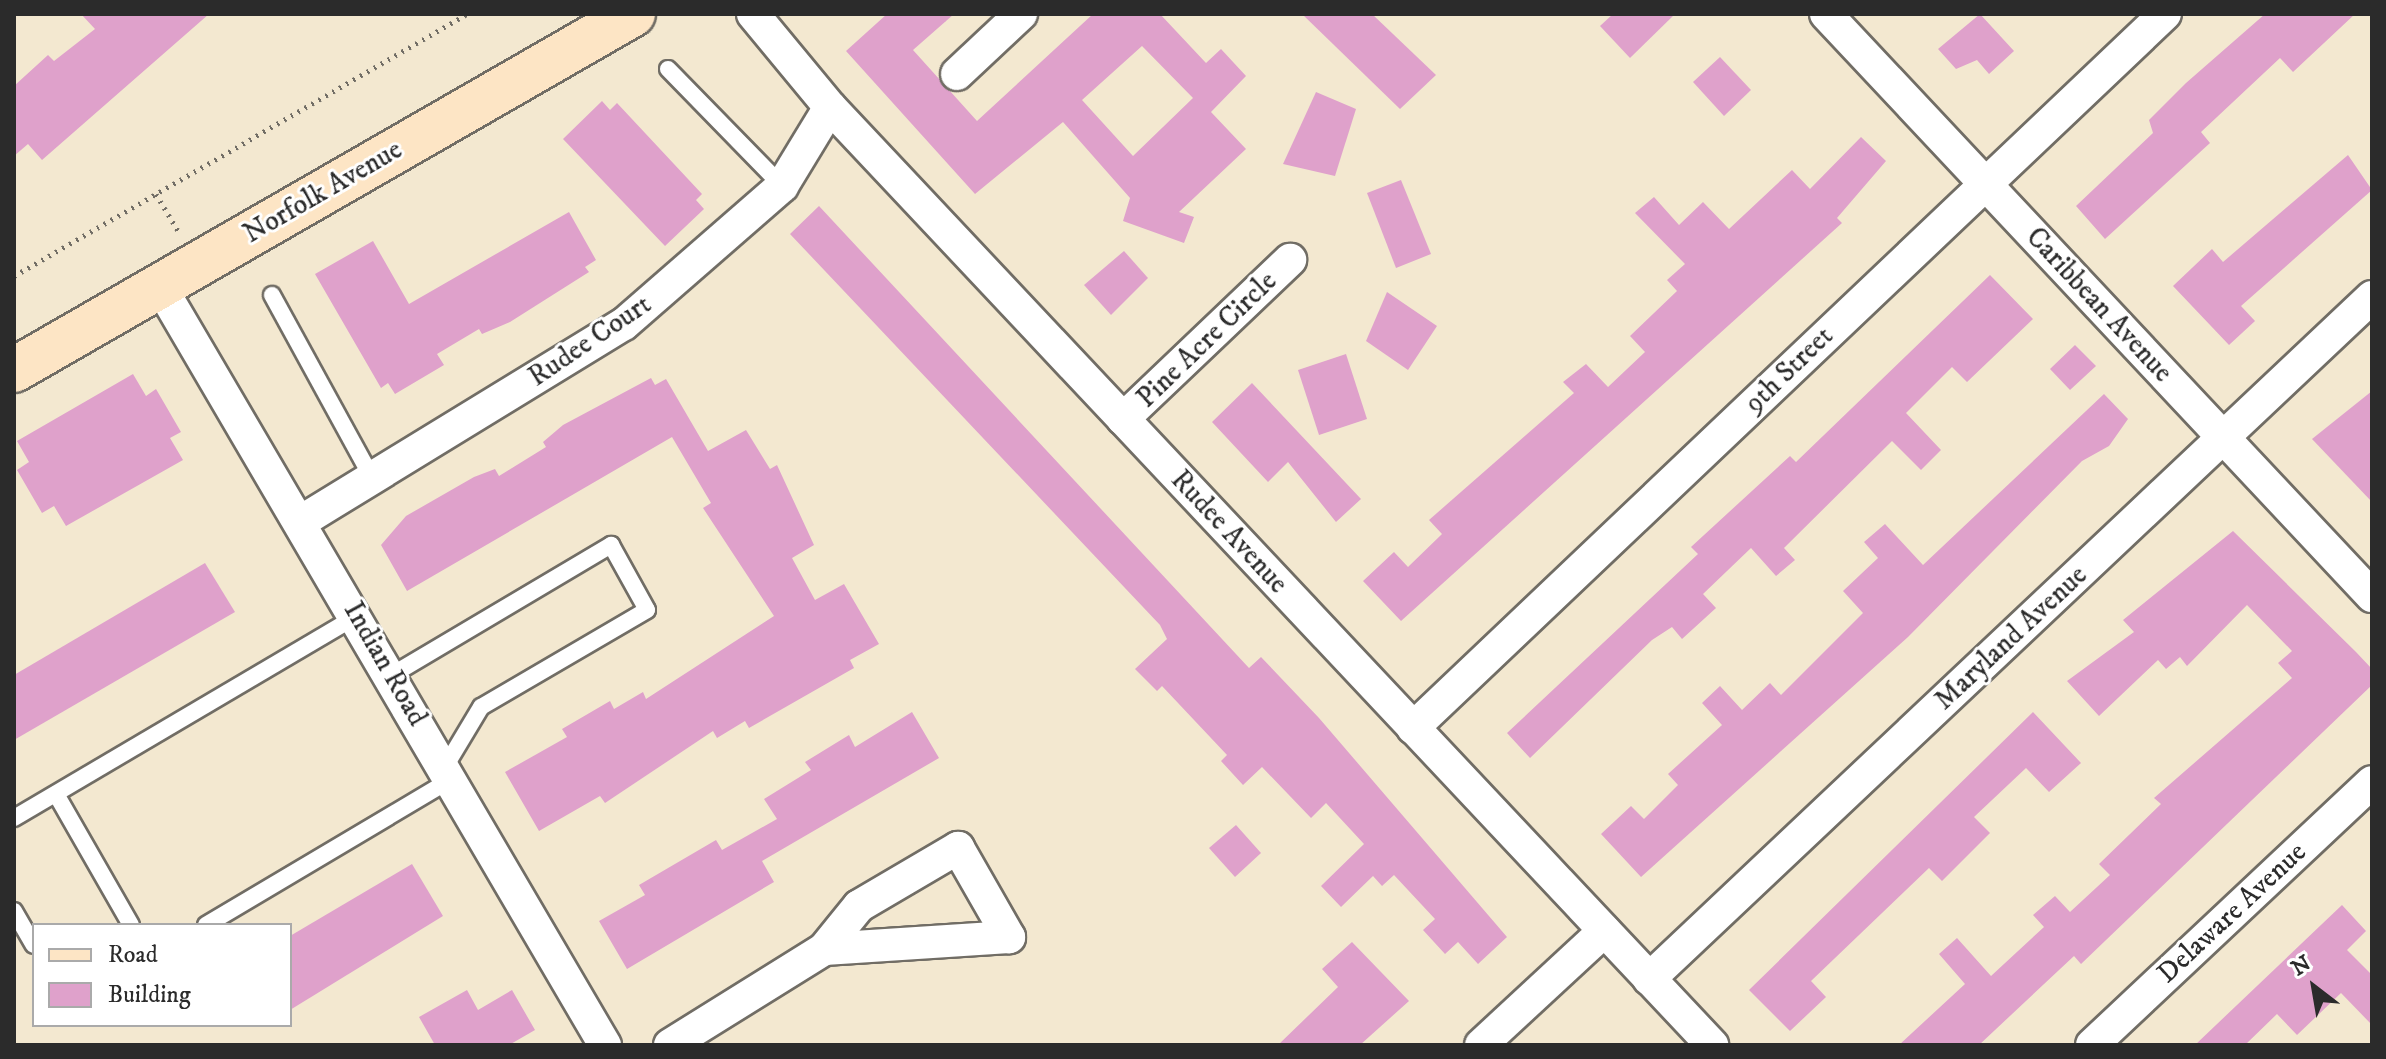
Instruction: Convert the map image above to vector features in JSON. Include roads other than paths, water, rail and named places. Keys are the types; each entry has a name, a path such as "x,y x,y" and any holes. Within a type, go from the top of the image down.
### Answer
{"main road":[{"name":"Norfolk Avenue","path":"14,370 633,14"}],"street":[{"name":"Rudee Avenue","path":"753,14 830,107 1712,1045"},
{"path":"957,74 1021,14"},
{"name":"Caribbean Avenue","path":"1826,14 2372,596"},
{"name":"9th Street","path":"1413,728 2165,14"},
{"name":"Rudee Court","path":"302,521 624,324 782,186 830,107"},
{"name":"Pine Acre Circle","path":"1123,419 1290,260"},
{"name":"Indian Road","path":"160,286 302,521 605,1045"},
{"name":"Maryland Avenue","path":"1649,979 2372,297"},
{"name":"Delaware Avenue","path":"2092,1045 2372,782"},
{"path":"670,1045 824,949 859,906 958,848 1009,937 824,949"},
{"path":"1481,1045 1604,931"}],"lane":[{"path":"668,69 782,186"},
{"path":"272,295 372,478"},
{"path":"209,923 448,773 481,707 647,610 611,545 392,675"},
{"path":"14,818 357,616"},
{"path":"56,794 130,923"},
{"path":"14,911 32,942"}]}
